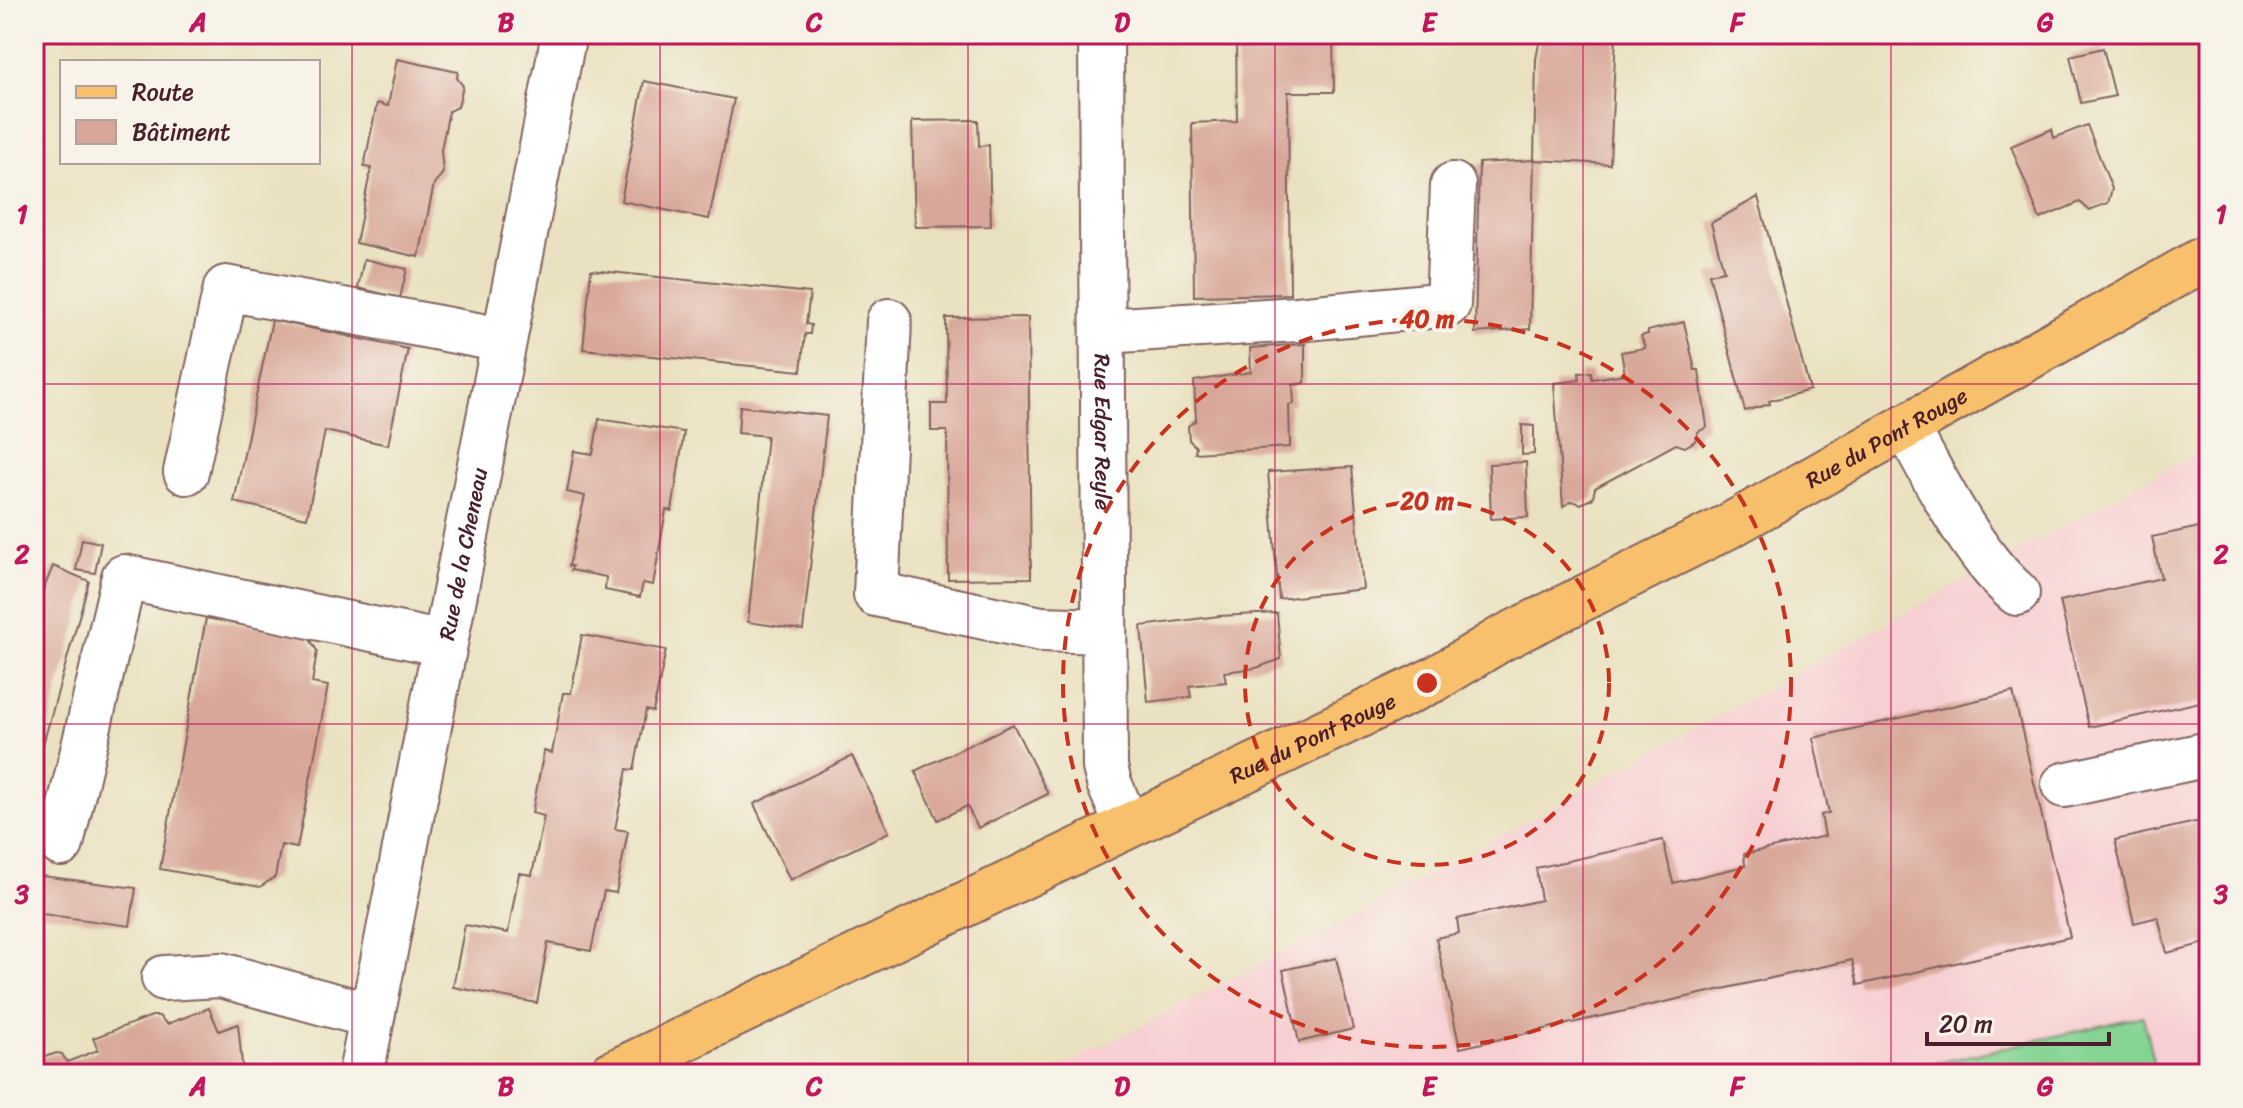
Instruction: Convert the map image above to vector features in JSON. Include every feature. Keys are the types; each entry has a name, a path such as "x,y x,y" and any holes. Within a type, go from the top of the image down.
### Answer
{"main road":[{"name":"Rue du Pont Rouge","path":"611,1074 1435,679 1501,639 1729,526 2209,256"}],"street":[{"name":"Rue de la Cheneau","path":"361,1074 564,34"},
{"name":"Rue Edgar Reyle","path":"1101,34 1105,767 1127,825"},
{"path":"1104,331 1297,319 1448,304 1453,185"},
{"path":"186,472 226,288 503,340"},
{"path":"889,321 876,594 1041,629 1104,631"},
{"path":"1906,426 1936,482 1996,575 2017,593"},
{"path":"61,844 124,577 444,644"},
{"path":"2064,785 2209,754"},
{"path":"164,978 221,975 372,1016"}],"shaded area":[{"path":"2209,446 2209,1074 1048,1074 1351,918"}],"green space":[{"path":"2143,1016 2156,1074 1889,1074"}],"building":[{"path":"1236,34 1333,34 1334,92 1288,92 1290,294 1194,296 1192,123 1237,121"},
{"path":"1546,34 1616,34 1610,164 1534,160 1536,59 1540,39"},
{"path":"2103,48 2115,96 2081,103 2070,56"},
{"path":"397,59 458,72 457,78 463,86 458,107 449,111 441,150 443,173 434,184 419,257 356,243 371,168 364,167 377,103 388,106"},
{"path":"644,81 734,99 709,219 621,201"},
{"path":"978,120 979,146 989,145 991,226 915,227 912,121"},
{"path":"2087,125 2112,189 2108,203 2089,210 2080,202 2040,219 2011,146 2052,129 2054,138"},
{"path":"1534,160 1530,329 1475,333 1479,163"},
{"path":"1758,197 1810,390 1745,411 1709,274 1724,271 1711,223"},
{"path":"364,259 407,269 400,298 358,288"},
{"path":"591,270 810,293 806,324 811,325 810,334 805,334 801,371 583,349"},
{"path":"1028,317 1031,578 948,579 947,431 931,431 931,404 947,404 946,318"},
{"path":"272,320 408,349 388,445 325,431 307,518 234,502"},
{"path":"1684,322 1695,370 1699,370 1707,427 1685,447 1676,444 1595,488 1593,498 1581,504 1572,501 1563,506 1554,383 1580,380 1579,373 1591,372 1592,379 1625,374 1621,352 1645,348 1641,336 1648,334 1648,331"},
{"path":"1305,344 1305,383 1293,385 1294,404 1289,405 1290,447 1195,453 1196,447 1189,440 1188,426 1196,420 1194,381 1251,372 1250,348"},
{"path":"740,406 827,416 803,630 748,622 767,436 738,433"},
{"path":"599,419 684,432 672,511 666,510 653,585 643,583 640,597 605,590 606,577 571,570 572,566 569,566 585,496 567,492 574,451 593,454"},
{"path":"1522,425 1534,426 1534,454 1522,455"},
{"path":"1526,462 1528,517 1491,519 1489,464"},
{"path":"1352,467 1363,589 1279,599 1268,472"},
{"path":"2209,525 2209,700 2089,727 2060,601 2161,578 2152,537"},
{"path":"82,539 101,543 95,573 76,570"},
{"path":"53,566 89,581 35,773 34,612"},
{"path":"1277,613 1281,659 1256,668 1224,672 1226,682 1189,686 1191,697 1148,702 1141,626 1219,616"},
{"path":"206,618 308,636 317,651 312,683 328,686 297,848 281,845 275,877 260,887 160,869"},
{"path":"582,635 666,650 653,712 646,710 634,770 627,769 615,829 628,831 616,893 604,891 591,951 548,943 537,1003 453,987 465,925 508,933 519,873 532,875 544,816 532,813 544,751 552,753 563,693 571,693"},
{"path":"2013,692 2070,937 1858,985 1852,960 1460,1048 1436,938 1459,933 1457,919 1541,900 1536,868 1663,840 1673,883 1745,866 1744,854 1825,836 1821,815 1829,813 1813,738"},
{"path":"1013,724 1048,794 978,828 967,806 938,820 915,771"},
{"path":"852,756 889,832 790,880 754,804"},
{"path":"2209,819 2209,942 2167,953 2158,917 2134,923 2115,840"},
{"path":"34,875 136,888 130,926 34,913"},
{"path":"1336,958 1353,1029 1299,1042 1283,970"},
{"path":"209,1008 219,1031 238,1024 243,1074 34,1074 34,1060 57,1053 62,1054 67,1062 98,1050 93,1038 152,1016 159,1016 167,1024"}]}
